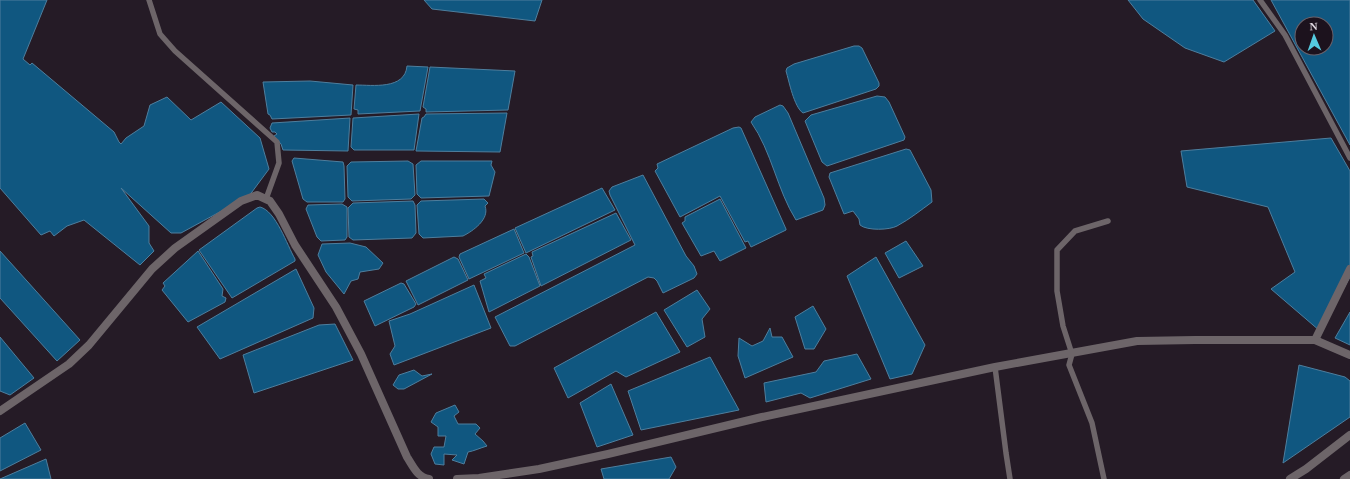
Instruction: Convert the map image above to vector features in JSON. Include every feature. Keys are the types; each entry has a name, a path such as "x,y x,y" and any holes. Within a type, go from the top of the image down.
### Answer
{"street":[{"path":"0,411 69,364 89,345 152,269 175,248 241,201 257,195 270,201 279,214 295,245 336,308 361,354 410,462 416,471 424,478 429,479"},
{"path":"1315,340 1350,269"},
{"path":"457,479 479,478 539,469 762,417 995,367 1136,341 1315,340 1350,355"},
{"path":"1290,479 1306,469 1350,435"},
{"path":"1344,479 1350,475"}],"lane":[{"path":"149,0 160,34 175,51 277,142 279,163 266,199"},
{"path":"1260,0 1285,35 1350,158"},
{"path":"1104,479 1092,423 1069,365 1072,354 1063,326 1057,291 1057,250 1075,232 1108,221"},
{"path":"995,367 1010,479"}],"water":[{"path":"0,0 47,0 23,59 30,65 32,63 114,132 121,144 126,138 144,126 150,105 167,97 191,120 221,102 260,138 269,169 249,196 181,233 171,233 121,188 149,226 149,243 154,251 140,265 84,220 67,226 54,236 50,231 41,235 0,188"},
{"path":"424,0 542,0 535,21 432,9"},
{"path":"1128,0 1253,0 1275,31 1224,62 1185,48 1143,19"},
{"path":"1271,0 1350,0 1350,145 1302,56 1334,56 1334,16 1294,16 1294,42"},
{"path":"854,46 859,46 862,48 879,83 879,86 876,89 803,113 794,100 786,71 787,68 794,64"},
{"path":"407,66 428,67 420,111 358,114 358,110 354,109 356,85 379,85 394,83 405,74"},
{"path":"430,67 515,71 508,110 426,112 426,109 423,107"},
{"path":"310,81 353,85 351,115 272,119 268,114 263,82"},
{"path":"877,96 885,97 889,102 905,137 904,140 827,166 822,162 805,121 811,115"},
{"path":"780,105 783,106 788,113 824,198 825,205 823,210 796,220 789,208 764,146 751,122 755,117"},
{"path":"507,113 500,152 416,151 422,118 426,114"},
{"path":"419,114 414,150 354,150 351,147 353,118"},
{"path":"350,118 348,151 283,150 281,144 274,136 277,134 272,132 270,128 272,123"},
{"path":"733,128 741,128 786,229 751,247 748,241 745,242 720,196 680,217 655,171 658,168 657,164"},
{"path":"1331,138 1350,171 1350,277 1320,331 1271,289 1295,272 1268,207 1187,187 1181,151"},
{"path":"906,149 910,150 931,190 932,202 902,223 889,228 873,229 863,227 860,225 859,219 853,211 844,214 829,177 830,173"},
{"path":"294,158 343,162 345,199 343,202 307,202 303,199 292,161"},
{"path":"408,161 413,164 415,195 411,199 352,201 348,197 347,166 351,162"},
{"path":"421,161 492,161 491,165 495,172 489,196 421,198 417,194 416,165"},
{"path":"643,175 686,256 694,266 697,274 694,278 663,293 657,281 654,278 648,277 515,346 510,346 495,317 635,245 609,191 612,187"},
{"path":"602,188 615,210 526,253 515,228"},
{"path":"484,199 488,203 485,206 486,211 483,220 476,228 463,236 423,238 419,234 417,205 421,201"},
{"path":"720,199 746,248 720,261 714,251 701,256 682,223 685,221 685,217"},
{"path":"413,201 415,205 416,233 412,238 353,240 349,237 348,208 353,203"},
{"path":"342,204 347,207 347,237 345,240 321,241 317,237 306,209 308,205"},
{"path":"260,207 266,210 276,222 285,237 295,261 232,298 199,250"},
{"path":"616,213 631,240 541,286 531,257 533,256 532,252"},
{"path":"514,229 524,253 469,279 459,257 460,254"},
{"path":"906,241 923,266 899,278 885,253"},
{"path":"350,243 366,247 383,263 379,269 360,272 358,279 351,281 344,294 326,272 318,255 322,244"},
{"path":"0,251 80,340 57,361 0,298"},
{"path":"198,251 223,289 222,296 226,298 225,302 188,322 162,290 165,286 163,283"},
{"path":"526,254 529,257 540,286 489,312 480,281 486,278 484,274"},
{"path":"454,257 458,259 468,280 418,305 406,281"},
{"path":"876,257 925,345 912,374 890,379 847,276"},
{"path":"296,269 314,308 313,318 220,359 197,327"},
{"path":"401,283 404,284 416,304 414,307 375,326 364,301"},
{"path":"474,285 491,328 394,365 390,354 395,346 389,321 410,314"},
{"path":"697,290 710,309 702,319 705,337 687,347 664,310"},
{"path":"813,306 826,329 814,349 805,349 795,317"},
{"path":"656,312 680,352 626,377 616,371 568,398 554,368"},
{"path":"1350,312 1350,345 1335,338"},
{"path":"335,324 353,360 254,393 243,355 319,325"},
{"path":"770,328 772,337 782,337 793,357 745,378 738,356 739,338 752,346 763,341"},
{"path":"0,337 34,378 10,395 0,391"},
{"path":"857,354 871,379 810,398 801,393 766,402 764,383 816,372 824,361"},
{"path":"710,357 739,410 641,430 628,391"},
{"path":"1299,365 1345,377 1350,381 1350,417 1283,463"},
{"path":"414,370 422,376 432,374 404,389 398,389 393,385 399,375"},
{"path":"611,384 633,435 597,447 580,403"},
{"path":"455,405 459,412 454,416 458,424 476,424 480,428 475,434 487,446 468,452 464,464 452,460 457,455 444,454 444,465 435,464 431,454 434,447 444,447 446,436 438,436 438,427 431,422 436,413"},
{"path":"25,423 41,450 0,471 0,438"},
{"path":"671,457 676,467 669,479 604,479 601,469"},
{"path":"46,459 51,479 0,479"}]}
